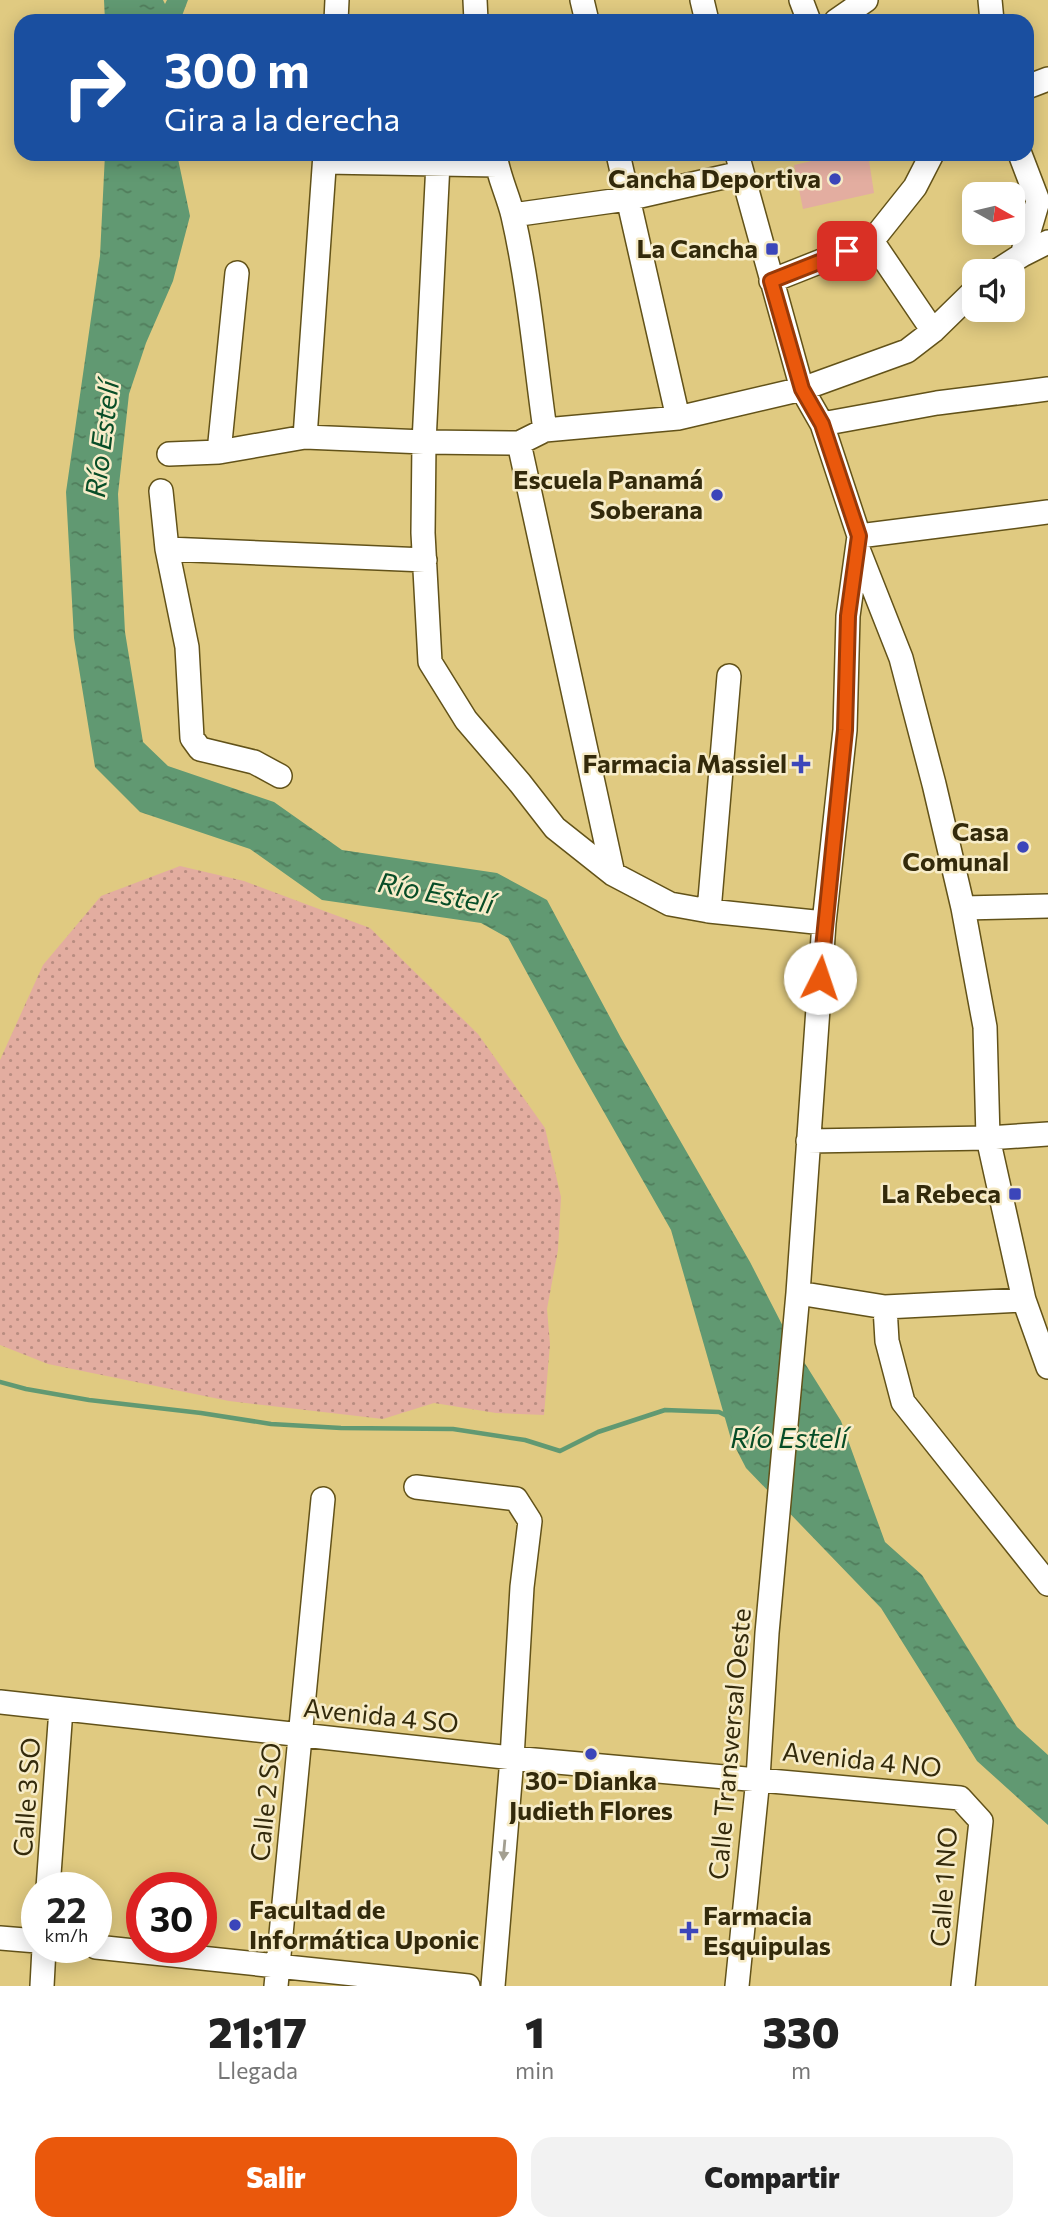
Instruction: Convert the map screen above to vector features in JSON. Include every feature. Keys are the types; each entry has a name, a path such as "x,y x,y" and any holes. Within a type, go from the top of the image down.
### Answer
{"street":[{"path":"846,14 866,0"},
{"path":"305,437 325,161"},
{"path":"393,161 467,161"},
{"path":"497,161 513,215 524,275 545,430"},
{"path":"619,161 678,418"},
{"path":"771,281 872,242 915,187 928,161"},
{"path":"1022,255 1043,207 1023,161"},
{"path":"438,163 424,442 425,560 430,662 466,720 555,828 613,874 670,904 709,911 824,923"},
{"path":"513,215 627,199 739,163 802,389 822,424 858,541 901,658 934,784 963,908 985,1027 988,1138 1024,1300 1048,1367"},
{"path":"872,242 933,331"},
{"path":"1016,259 1048,242"},
{"path":"219,452 237,272"},
{"path":"169,454 219,452 305,437 519,443 545,430 678,418 802,389 907,351 933,331 962,303"},
{"path":"822,424 937,403 1048,389"},
{"path":"519,443 613,874"},
{"path":"161,491 167,549 187,648 192,738 195,744 206,751 254,762 280,776"},
{"path":"858,541 1048,512"},
{"path":"858,541 848,616 845,730 824,923 808,1141 988,1138 1048,1134"},
{"path":"167,549 425,560"},
{"path":"709,911 729,676"},
{"path":"963,908 1048,906"},
{"name":"Calle Transversal Oeste","path":"737,1986 758,1778 808,1141"},
{"path":"797,1297 885,1307 1024,1300"},
{"path":"885,1307 887,1341 903,1402 1047,1581"},
{"path":"416,1488 516,1499 530,1521 522,1587 512,1758 493,1986"},
{"name":"Calle 2 SO","path":"277,1975 323,1499"},
{"name":"Avenida 4 SO","path":"0,1702 512,1758 758,1778"},
{"name":"Calle 3 SO","path":"49,1872 61,1709"},
{"name":"Avenida 4 NO","path":"758,1778 960,1798"},
{"name":"Calle 1 NO","path":"960,1798 981,1821 963,1986"},
{"path":"0,1938 21,1940"},
{"path":"112,1949 277,1975 468,1986"},
{"path":"42,1986 43,1963"}],"shaded area":[{"name":"Cancha Deportiva","path":"812,161 869,161 874,193 803,209 794,165"},
{"path":"180,866 244,881 370,928 478,1034 545,1128 561,1197 558,1250 547,1309 550,1344 544,1415 496,1413 434,1403 383,1419 229,1401 48,1364 0,1345 0,1060 43,965 101,896"}],"water":[{"path":"104,0 163,0 165,4 167,0 188,0 183,14 105,14"},
{"name":"Río Estelí","path":"105,161 178,161 190,216 173,281 146,343 129,394 118,494 125,632 143,742 168,766 274,802 342,850 497,873 547,900 621,1038 750,1262 789,1338 841,1421 885,1542 922,1575 1017,1727 1048,1755 1048,1825 977,1761 881,1608 746,1468 731,1439 671,1230 508,938 481,923 322,900 250,849 140,812 95,767 74,638 66,492 100,256"}],"waterway":[{"path":"0,1382 89,1400 271,1424 453,1429 525,1440 560,1451 598,1432 665,1410 719,1412 729,1417"}],"place":[{"name":"Cancha Deportiva","path":"835,179"},
{"name":"La Cancha","path":"772,249"},
{"name":"Escuela Panamá Soberana","path":"717,495"},
{"name":"Farmacia Massiel","path":"801,764"},
{"name":"Casa Comunal","path":"1023,847"},
{"name":"La Rebeca","path":"1015,1194"},
{"name":"30- Dianka Judieth Flores","path":"591,1754"},
{"name":"Facultad de Informática Uponic","path":"235,1925"},
{"name":"Farmacia Esquipulas","path":"689,1931"}],"route":[{"path":"820,978 845,730 848,616 859,536 822,424 802,389 771,281 847,251"}]}
